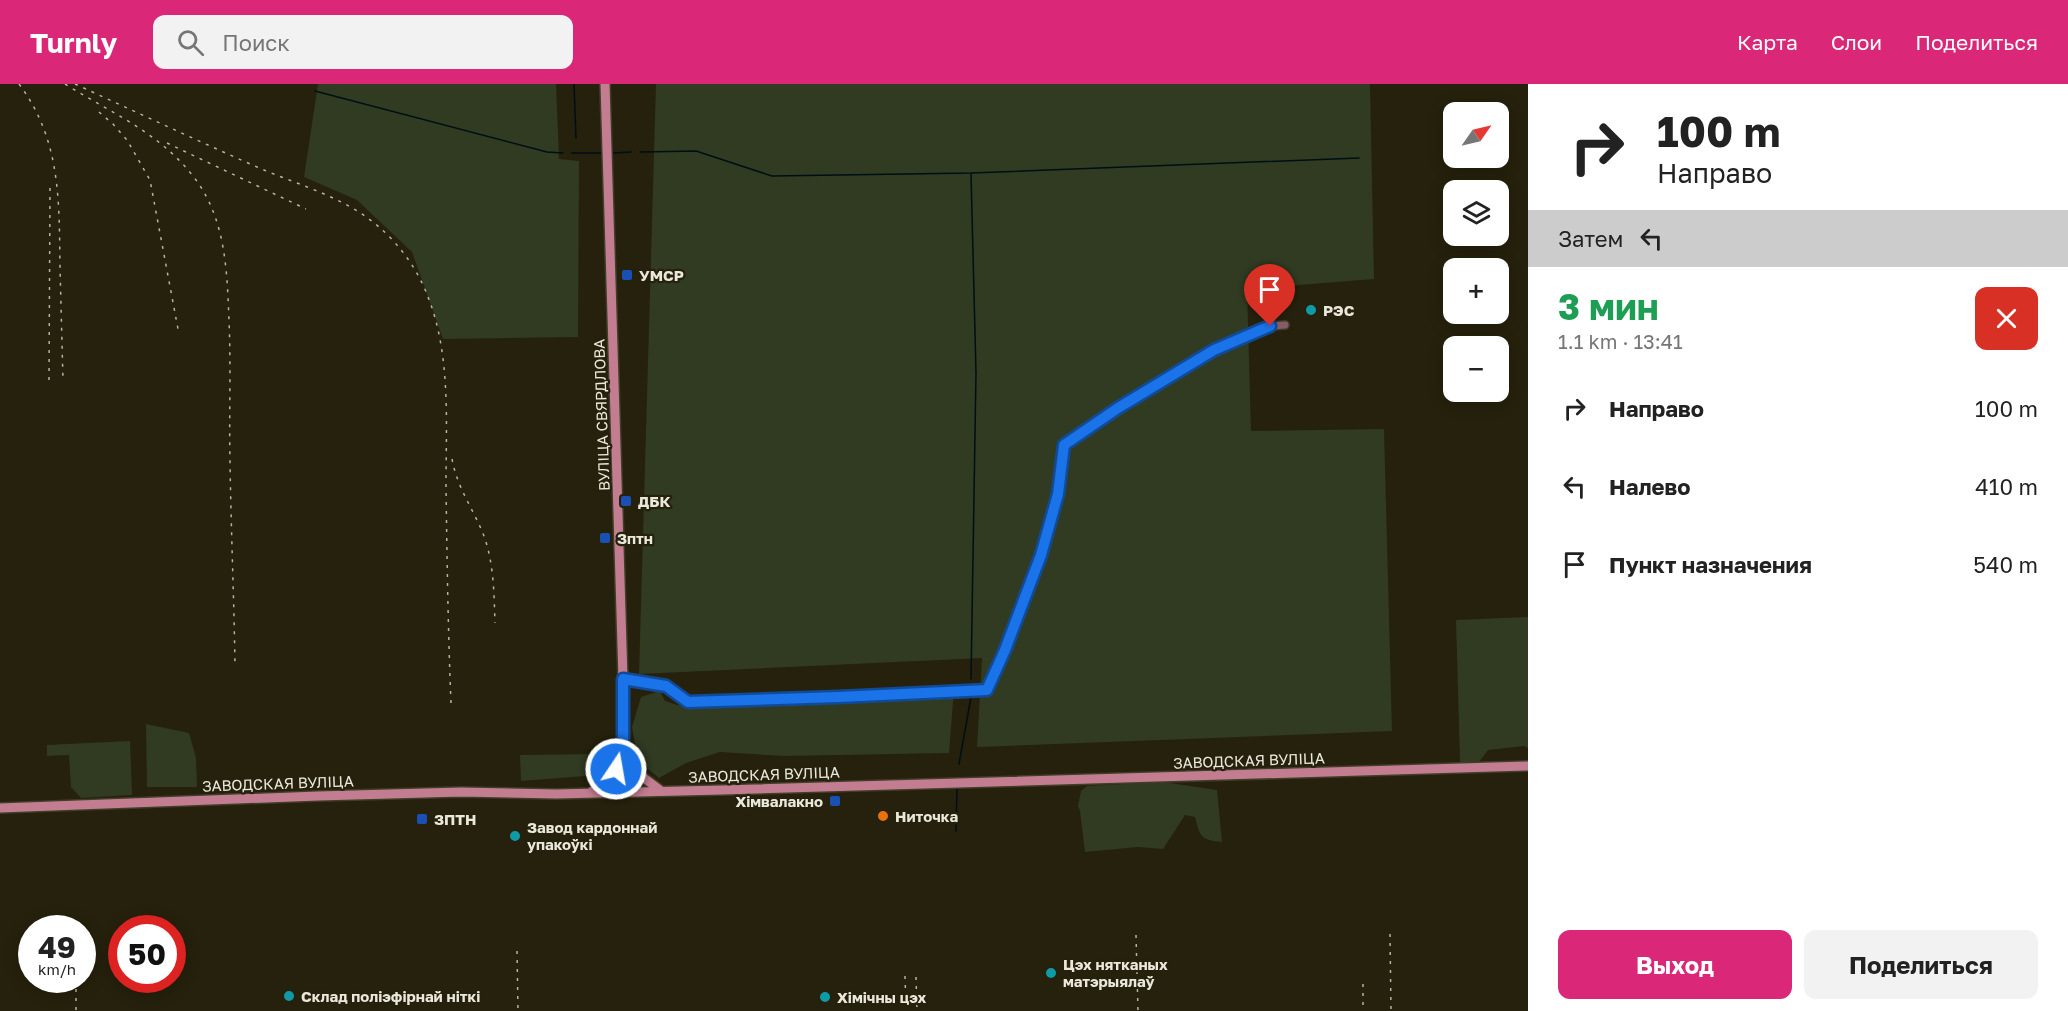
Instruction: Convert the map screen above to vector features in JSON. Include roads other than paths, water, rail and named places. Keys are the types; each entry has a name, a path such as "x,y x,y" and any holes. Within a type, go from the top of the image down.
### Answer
{"main road":[{"name":"ВУЛІЦА СВЯРДЛОВА","path":"605,84 623,745"},
{"path":"623,745 636,772 647,783 662,791"},
{"path":"591,792 606,781 616,769 623,745"},
{"name":"ЗАВОДСКАЯ ВУЛІЦА","path":"0,808 461,792 509,794 662,791 1528,766"}],"street":[{"path":"623,679 666,686 688,702 987,690 1005,650 1041,555 1058,494 1064,445 1118,408 1214,350 1270,326 1285,325"}],"waterway":[{"path":"574,84 576,138"},
{"path":"315,91 547,152 563,153"},
{"path":"640,152 696,151 772,176 971,173 1359,158"},
{"path":"613,153 631,152"},
{"path":"572,153 602,153"},
{"path":"971,174 976,373 971,679"},
{"path":"959,764 971,697"},
{"path":"956,831 957,788"}],"railway":[{"path":"19,84 33,105 43,127 55,171 59,218 63,381"},
{"path":"65,84 135,126 168,149 196,180 214,212 226,265 229,320 235,666"},
{"path":"75,84 234,157 321,192 351,208 387,234 414,268 424,287 435,319 444,366 451,703"},
{"path":"99,112 127,140 150,180 178,329"},
{"path":"167,143 306,209"},
{"path":"49,380 50,188"},
{"path":"452,459 458,480 480,526 490,557 495,623"},
{"path":"1390,934 1391,1011"},
{"path":"1136,935 1138,1011"},
{"path":"517,951 518,1011"},
{"path":"905,976 906,1011"},
{"path":"916,977 917,1011"},
{"path":"1363,984 1363,1011"},
{"path":"76,993 76,1011"}],"place":[{"name":"УМСР","path":"627,275"},
{"name":"РЭС","path":"1311,310"},
{"name":"ДБК","path":"626,501"},
{"name":"Зптн","path":"605,538"},
{"name":"Хімвалакно","path":"835,801"},
{"name":"Ниточка","path":"883,816"},
{"name":"ЗПТН","path":"422,819"},
{"name":"Завод кардоннай упакоўкі","path":"515,836"},
{"name":"Цэх нятканых матэрыялаў","path":"1051,973"},
{"name":"Склад поліэфірнай ніткі","path":"289,996"},
{"name":"Хімічны цэх","path":"825,997"}]}
